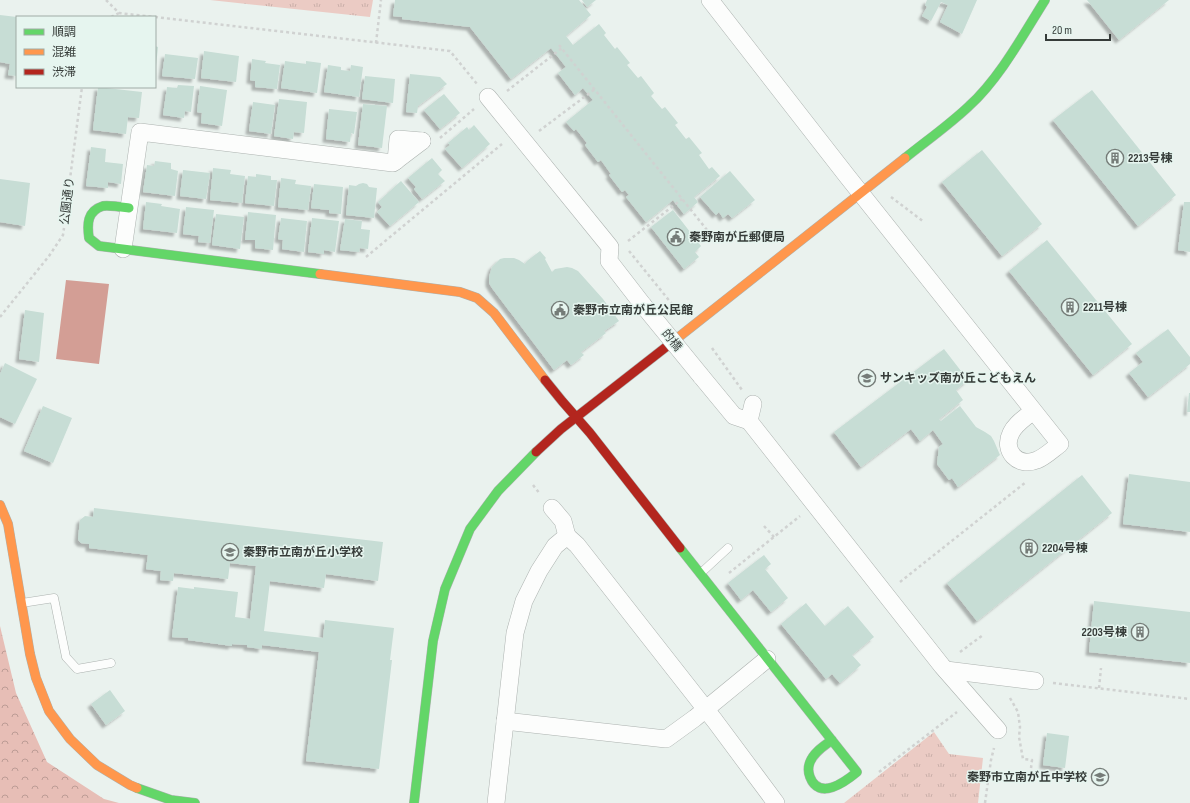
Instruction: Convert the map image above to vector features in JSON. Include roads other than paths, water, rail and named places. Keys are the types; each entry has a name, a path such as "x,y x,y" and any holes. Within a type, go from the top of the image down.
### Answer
{"street":[{"path":"710,0 860,193 1033,411"},
{"path":"414,803 433,641 445,589 470,529 498,491 534,453 576,416 969,106 991,82 1045,0"},
{"name":"的橋","path":"490,100 610,247 609,261 643,305 734,416 749,421"},
{"path":"123,249 140,132 393,163 422,142"},
{"path":"129,208 104,206 94,211 86,226 89,238 99,246 460,292 477,298 494,313 562,401 576,416 767,659 832,740 857,772 838,786 828,789 817,787 811,781 808,770 810,762 816,753 832,740"},
{"path":"753,404 749,421 944,668 998,730"},
{"path":"0,505 8,524 30,654 36,678 49,711 70,739 98,765 130,785 171,800 195,803"},
{"path":"552,508 563,522 567,536 582,551 706,709 776,803"},
{"path":"496,803 515,633 524,600 556,546 567,536"},
{"path":"505,720 666,739 706,709 767,659"},
{"path":"944,668 1035,681"}],"lane":[{"path":"700,574 728,548"},
{"path":"21,603 54,598 66,657 77,669 112,663"}],"place":[{"name":"2213号棟","path":"1115,158"},
{"name":"秦野南が丘郵便局","path":"676,237"},
{"name":"2211号棟","path":"1070,307"},
{"name":"秦野市立南が丘公民館","path":"560,310"},
{"name":"サンキッズ南が丘こどもえん","path":"867,378"},
{"name":"2204号棟","path":"1029,548"},
{"name":"秦野市立南が丘小学校","path":"230,552"},
{"name":"2203号棟","path":"1140,632"},
{"name":"秦野市立南が丘中学校","path":"1100,777"}]}
